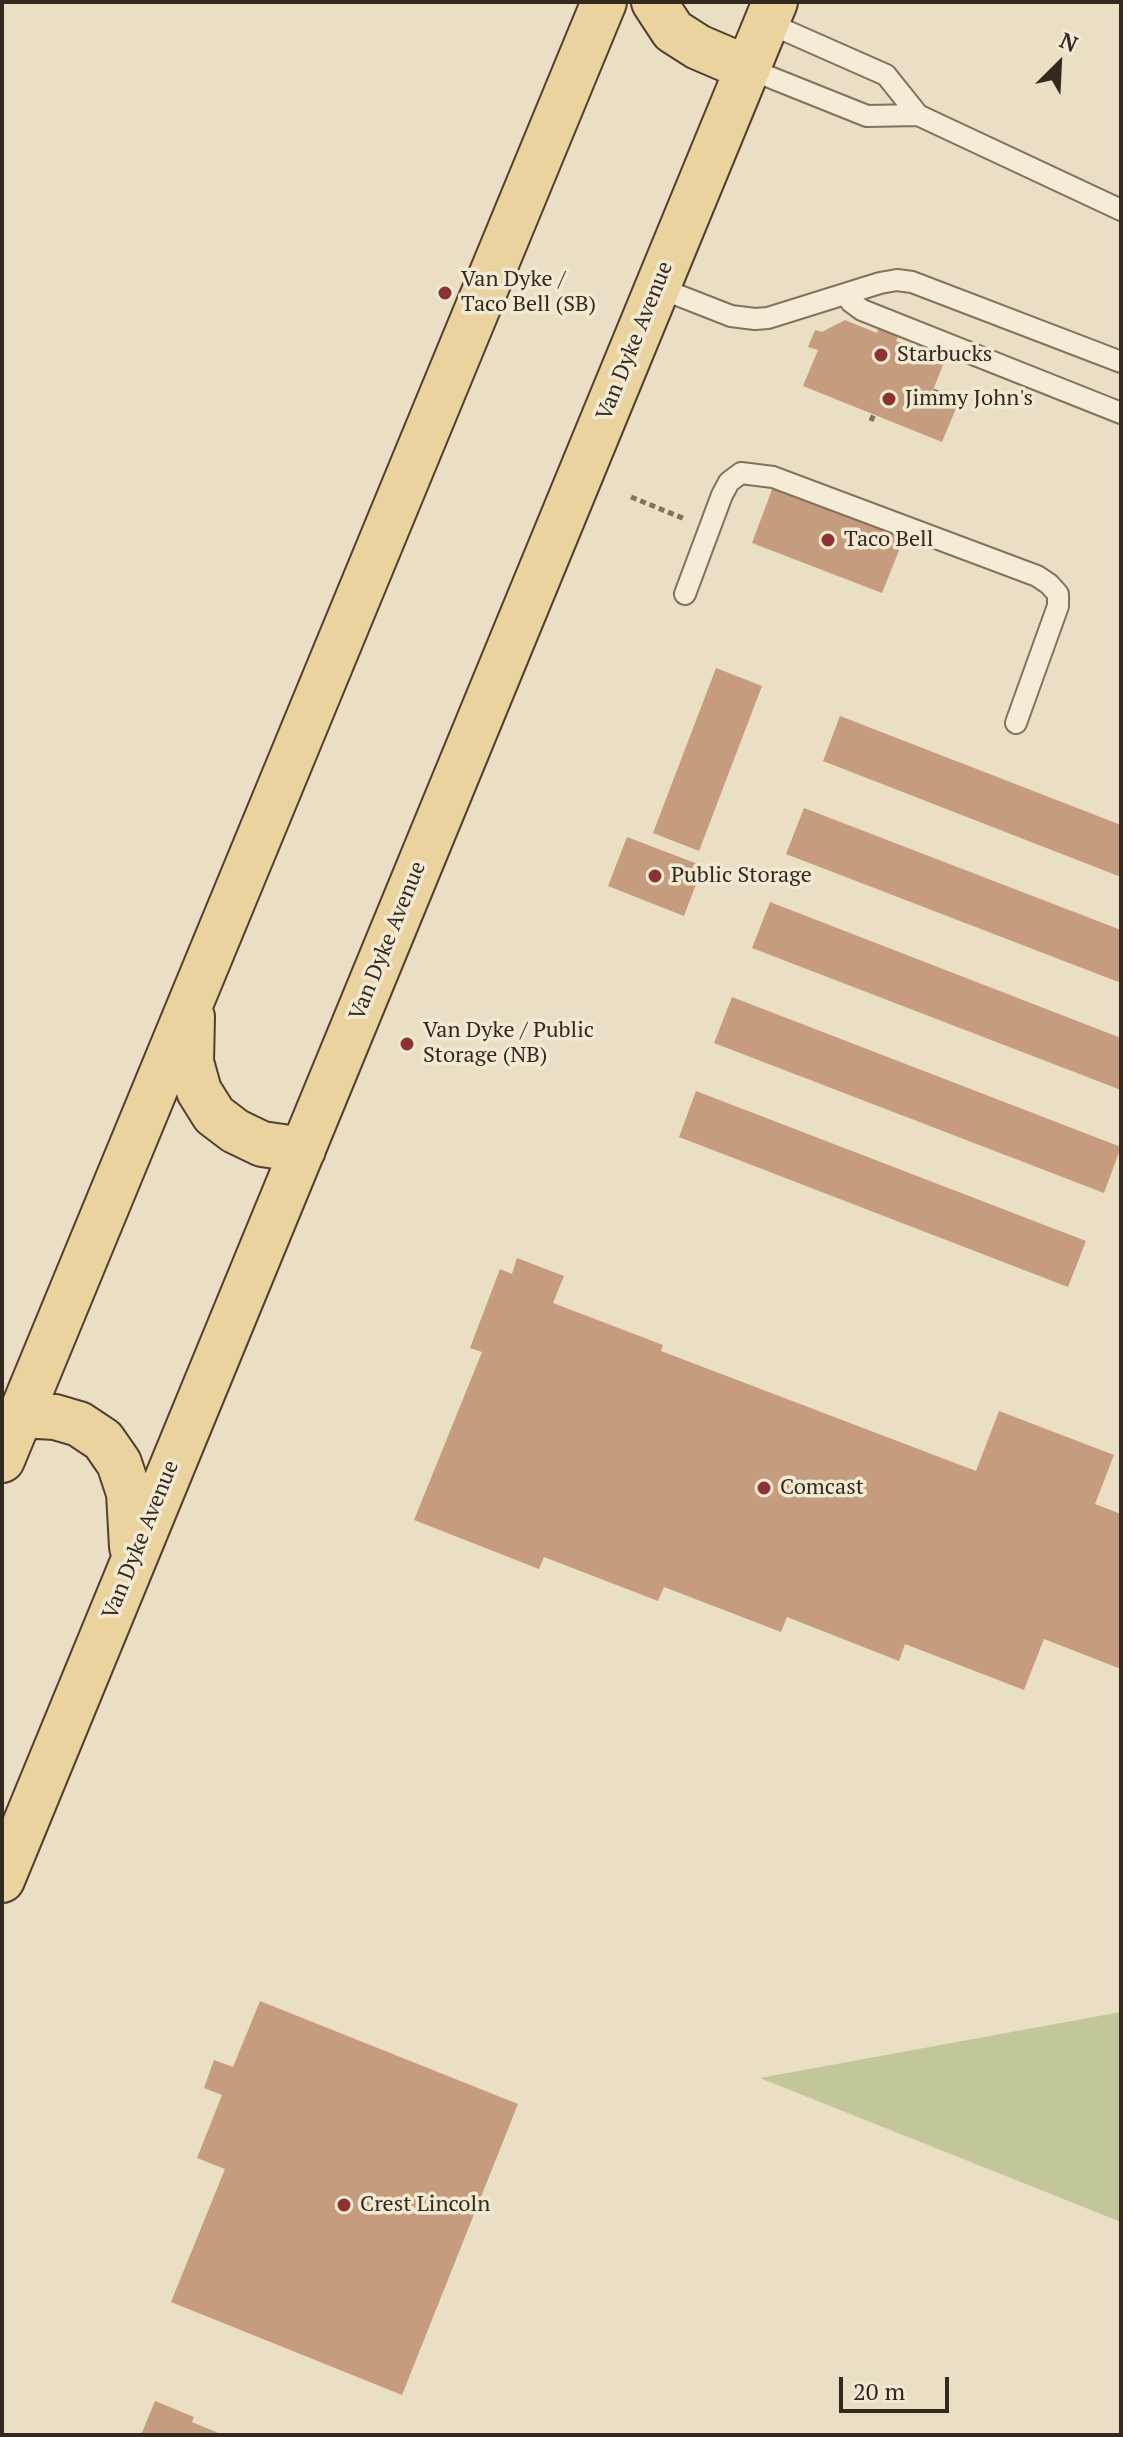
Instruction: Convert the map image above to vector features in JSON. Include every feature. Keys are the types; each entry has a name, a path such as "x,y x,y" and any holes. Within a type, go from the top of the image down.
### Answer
{"main road":[{"path":"2,1460 604,2"},
{"path":"654,2 673,31 698,47 747,68"},
{"name":"Van Dyke Avenue","path":"2,1880 771,12"},
{"path":"192,999 191,1062 199,1091 214,1115 235,1131 262,1144 303,1150"},
{"path":"20,1415 55,1417 79,1424 103,1440 119,1463 129,1493 133,1558"}],"lane":[{"path":"771,12 886,75 918,115"},
{"path":"747,68 867,116 918,115 1121,210"},
{"path":"657,287 731,316 755,319 768,318 888,282 912,282 1121,362"},
{"path":"846,294 862,310 1121,413"},
{"path":"685,594 722,495 729,482 741,473 773,477 1037,576 1058,594 1058,606 1016,723"}],"path":[{"path":"933,391 952,401 970,405"},
{"path":"631,497 692,522"}],"green space":[{"path":"1121,2012 1121,2222 760,2078"}],"building":[{"path":"845,320 877,333 879,326 899,334 896,341 945,360 931,395 957,406 942,442 803,386 818,350 808,347 815,330 822,332"},
{"name":"Taco Bell","path":"773,487 904,538 882,593 752,543"},
{"path":"716,668 762,686 699,851 653,833"},
{"path":"840,716 1121,825 1121,877 823,761"},
{"path":"804,808 1121,930 1121,983 786,854"},
{"name":"Public Storage","path":"627,837 703,866 684,916 608,886"},
{"path":"770,902 1121,1038 1121,1090 752,948"},
{"path":"732,997 1121,1147 1104,1193 714,1043"},
{"path":"696,1091 1086,1241 1068,1287 679,1137"},
{"name":"Comcast","path":"517,1258 564,1276 553,1303 663,1345 661,1351 976,1471 999,1411 1114,1455 1095,1504 1121,1514 1121,1669 1044,1639 1024,1690 905,1644 899,1661 787,1617 781,1632 664,1587 658,1601 544,1557 539,1569 414,1520 482,1352 470,1348 500,1269 512,1274"},
{"name":"Crest Lincoln","path":"260,2001 518,2104 402,2395 171,2302 225,2169 197,2158 222,2095 204,2088 214,2060 233,2067"},
{"path":"155,2401 194,2417 192,2422 223,2435 141,2435"}],"place":[{"name":"Van Dyke / Taco Bell (SB)","path":"445,293"},
{"name":"Starbucks","path":"881,355"},
{"name":"Jimmy John's","path":"889,399"},
{"name":"Taco Bell","path":"828,540"},
{"name":"Public Storage","path":"655,876"},
{"name":"Van Dyke / Public Storage (NB)","path":"407,1044"},
{"name":"Comcast","path":"764,1488"},
{"name":"Crest Lincoln","path":"344,2205"}]}
